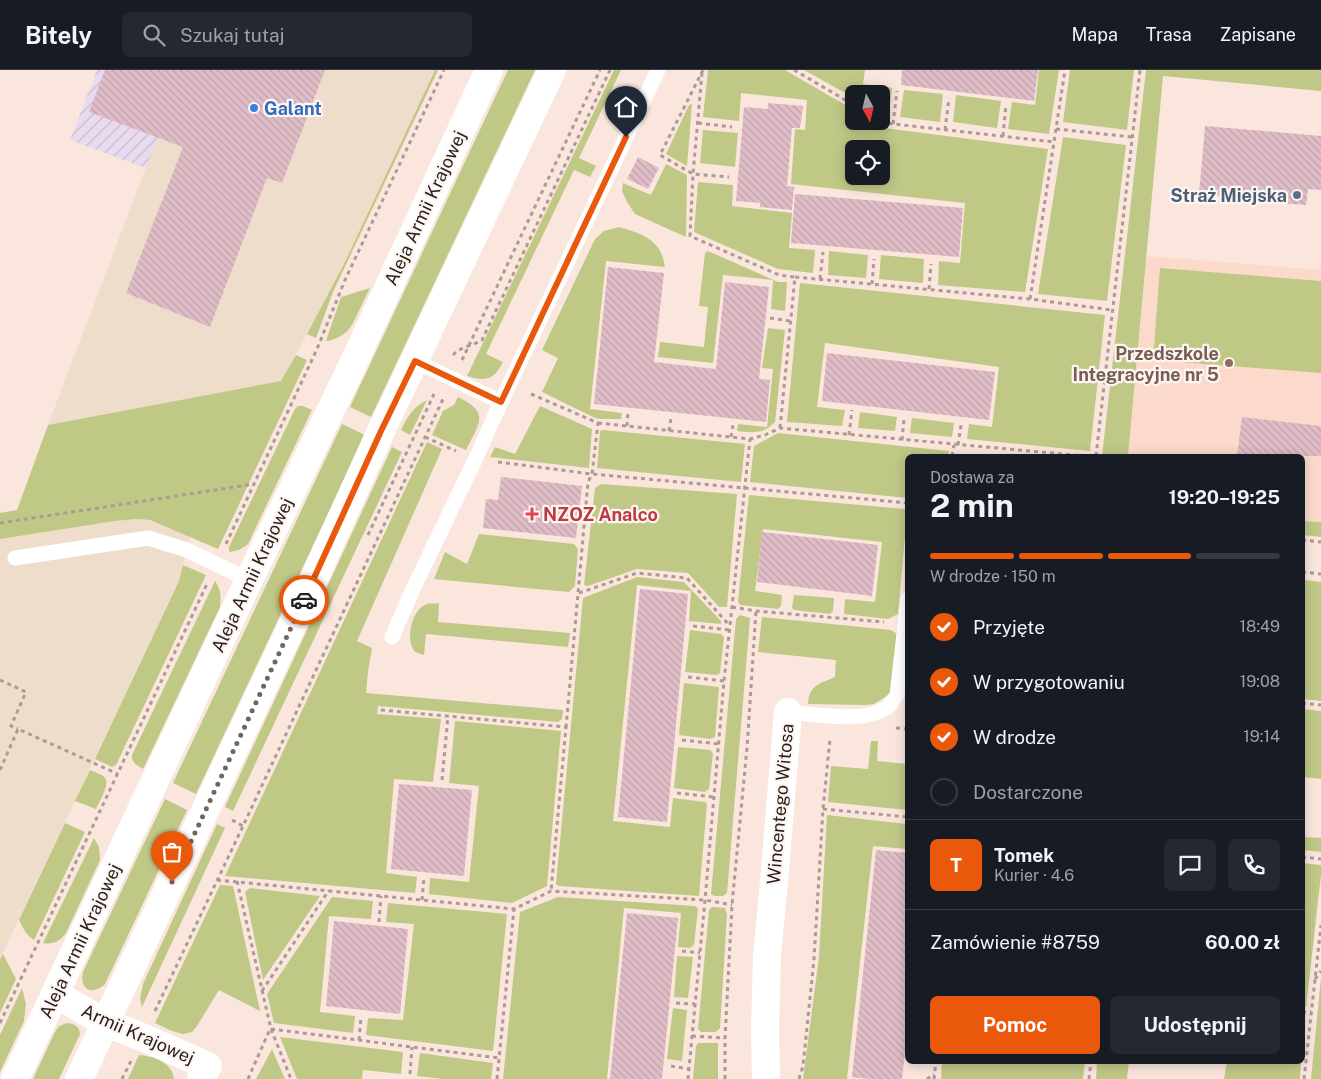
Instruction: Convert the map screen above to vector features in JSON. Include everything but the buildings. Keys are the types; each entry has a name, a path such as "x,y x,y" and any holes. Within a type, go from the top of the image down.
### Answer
{"street":[{"name":"Aleja Armii Krajowej","path":"15,1079 489,70"},
{"path":"79,1079 312,583 381,431 552,70"},
{"name":"Wincentego Witosa","path":"766,1079 766,955 788,712"},
{"name":"Armii Krajowej","path":"55,994 106,1023 208,1066 201,1079"}],"lane":[{"path":"392,637 413,588 476,460 501,402 658,70"},
{"path":"415,361 501,402"},
{"path":"15,558 148,538 187,550 249,580"},
{"name":"Wincentego Witosa","path":"788,712 853,717 874,713 889,705 897,696 905,623"}],"path":[{"path":"364,543 448,377 469,346 600,70"},
{"path":"122,1079 425,437 448,377 452,357 459,349 482,340 610,70"},
{"path":"794,70 845,100"},
{"path":"1030,299 1064,70"},
{"path":"1096,454 1140,70"},
{"path":"703,71 693,174 690,236 779,275 1030,299 1112,310"},
{"path":"703,71 660,155 693,174 729,177"},
{"path":"893,124 897,91"},
{"path":"945,130 949,98"},
{"path":"1002,136 1006,106"},
{"path":"698,123 732,127"},
{"path":"890,124 1054,142"},
{"path":"1056,129 1132,137"},
{"path":"820,279 823,252"},
{"path":"872,284 874,259"},
{"path":"929,289 931,264"},
{"path":"780,428 795,277"},
{"path":"770,318 790,320"},
{"path":"531,394 598,423 750,439 780,428 1061,454"},
{"path":"849,435 852,410"},
{"path":"627,426 628,413"},
{"path":"670,431 671,418"},
{"path":"902,440 904,419"},
{"path":"551,891 588,482 592,474 598,423"},
{"path":"731,437 733,425"},
{"path":"958,445 961,425"},
{"path":"425,437 476,460 592,474 905,503"},
{"path":"688,1079 724,682 750,439"},
{"path":"952,454 954,444"},
{"path":"0,523 255,484"},
{"path":"1305,540 1321,542"},
{"path":"1305,572 1321,574"},
{"path":"578,593 637,573 687,578 730,628"},
{"path":"732,607 756,611 905,623"},
{"path":"725,1079 725,1038 732,905 747,748 756,611"},
{"path":"694,626 730,628"},
{"path":"688,677 724,682"},
{"path":"0,680 26,692 10,726 118,774"},
{"path":"1305,703 1321,705"},
{"path":"381,710 566,727"},
{"path":"799,1079 803,1066 814,959 823,809 832,715"},
{"path":"442,780 448,716"},
{"path":"892,728 905,730"},
{"path":"0,770 18,729"},
{"path":"682,740 719,744"},
{"path":"677,794 714,797"},
{"path":"823,809 905,817"},
{"path":"1305,857 1321,859"},
{"path":"422,900 424,878"},
{"path":"217,880 514,909 551,891 705,900 732,905"},
{"path":"237,881 271,1029 292,1079"},
{"path":"261,992 330,890"},
{"path":"379,922 381,896"},
{"path":"497,1079 514,909"},
{"path":"1304,1079 1321,925"},
{"path":"682,952 700,953"},
{"path":"1315,980 1321,971"},
{"path":"676,1003 695,1004"},
{"path":"1305,1012 1311,1012"},
{"path":"359,1040 361,1018"},
{"path":"271,1029 499,1058"},
{"path":"248,1079 271,1029"},
{"path":"692,1036 725,1038"},
{"path":"410,1074 412,1047"},
{"path":"934,1079 936,1064"},
{"path":"1089,1079 1091,1064"},
{"path":"671,1066 689,1069"},
{"path":"928,1079 935,1074"}],"shaded area":[{"path":"97,70 183,70 146,168 70,140"},
{"path":"183,70 435,70 344,264 282,381 48,425"},
{"name":"Przedszkole Integracyjne nr 5","path":"1147,256 1321,270 1321,522 1305,521 1305,454 1128,454"},
{"path":"137,519 150,520 190,537 179,581 0,959 0,539"}],"green space":[{"path":"435,70 438,70 333,292 316,338 307,334 344,264"},
{"path":"508,70 535,70 371,417 350,407"},
{"path":"614,70 621,70 579,158 596,166 590,177 574,170 486,354 503,362 496,373 489,378 479,379 467,376"},
{"path":"708,70 785,70 845,105 845,130 890,129 1048,149 1025,292 938,285 939,261 960,263 965,203 791,184 795,129 805,130 807,100 741,93 739,121 703,117"},
{"path":"804,70 865,70 863,84 870,85 845,85 845,93"},
{"path":"1039,70 1059,70 1049,134 1008,129 1012,102 1035,105"},
{"path":"1070,70 1134,70 1127,130 1063,122"},
{"path":"1146,70 1321,70 1321,91 1163,76 1128,454 1102,454"},
{"path":"890,88 892,88 890,107"},
{"path":"904,90 943,94 940,122 900,117"},
{"path":"956,95 1001,101 997,128 953,122"},
{"path":"692,104 687,166 666,154 689,105"},
{"path":"703,130 738,133 735,167 700,163"},
{"path":"1063,137 1126,145 1107,301 1038,294"},
{"path":"666,164 687,175 686,237 635,214 622,191 623,183 651,195"},
{"path":"698,182 733,185 732,206 792,213 789,248 815,250 813,273 778,269 694,232"},
{"path":"619,227 648,238 657,246 665,267 606,261 590,409 622,413 621,419 600,419 542,392 558,358 542,350 595,239 604,231"},
{"path":"708,251 778,282 787,282 785,311 771,309 773,280 723,275 713,363 658,357 660,342 704,347 708,307 699,306 705,253"},
{"path":"829,251 868,255 866,278 828,275"},
{"path":"881,255 924,259 923,283 879,279"},
{"path":"1160,268 1321,281 1321,373 1153,360"},
{"path":"800,283 1105,315 1090,451 967,439 969,424 992,427 999,367 825,343 817,407 845,410 842,426 787,422"},
{"path":"370,288 350,328 337,338 326,341 341,297"},
{"path":"768,328 785,330 775,422 767,429 758,432 737,431 738,424 767,427 773,369 762,368"},
{"path":"296,355 307,360 218,549 150,520 137,519 0,539 0,513 17,510 48,425 281,381"},
{"path":"458,397 475,408 479,419 478,426 466,450 432,435 443,411 454,405"},
{"path":"427,400 410,435 401,430 411,413"},
{"path":"298,406 312,410 248,544 229,552 229,547"},
{"path":"540,406 592,429 589,468 490,457 495,447 515,454"},
{"path":"860,412 897,417 895,431 858,428"},
{"path":"912,418 954,423 952,437 910,433"},
{"path":"342,424 365,435 196,794 173,783"},
{"path":"600,431 745,444 741,482 597,468"},
{"path":"778,433 949,451 948,454 905,454 905,498 750,482 754,446"},
{"path":"427,442 442,449 357,641 372,648 366,693 563,710 562,719 558,722 378,706 377,714 441,719 433,782 394,779 386,873 417,877 415,893 225,876"},
{"path":"392,447 402,452 233,811 225,807"},
{"path":"601,484 737,494 727,607 719,607 688,573 637,569 588,586 584,585 595,488"},
{"path":"749,495 905,509 905,536 898,614 888,619 844,614 845,599 875,602 882,542 763,529 755,591 782,595 781,606 778,609 740,605 738,601"},
{"path":"1305,521 1321,522 1321,537 1305,535"},
{"path":"479,534 574,544 578,549 575,586 569,592 434,579 445,552 467,564"},
{"path":"183,565 206,575 116,765 112,767 95,759 179,581"},
{"path":"637,577 684,582 721,621 721,624 689,621 691,591 637,585 613,821 670,827 673,798 705,802 707,804 699,896 559,886 556,884 583,598"},
{"path":"1305,580 1321,582 1321,701 1305,699"},
{"path":"215,581 220,593 220,607 143,769 135,764 132,755"},
{"path":"794,595 834,598 833,611 830,614 794,610 792,608"},
{"path":"439,603 438,622 570,633 568,647 426,634 424,655 415,652 411,645 410,633 415,615 427,604"},
{"path":"740,615 750,618 727,893 723,896 714,896 711,894 736,619"},
{"path":"762,617 891,630 897,634 891,693 874,704 808,704 810,693 816,686 835,677 836,660 758,652"},
{"path":"690,630 721,634 724,637 720,673 717,675 685,672"},
{"path":"684,683 719,687 715,737 710,739 679,735"},
{"path":"1305,709 1321,711 1321,779 1305,777"},
{"path":"455,721 561,731 547,886 512,903 429,894 430,878 469,882 479,786 449,783"},
{"path":"871,741 878,741 877,761 905,764 905,810 828,802 831,766 868,769"},
{"path":"678,747 710,750 713,753 709,789 705,792 674,788"},
{"path":"90,770 102,775 106,781 104,794 96,809 75,801"},
{"path":"165,799 187,810 105,984 96,990 88,989 83,983 83,972"},
{"path":"827,815 905,824 905,849 873,846 847,1079 803,1079 819,957"},
{"path":"65,823 85,832 34,940 23,929 19,920"},
{"path":"217,824 225,828 142,1007 140,999 143,984"},
{"path":"1305,837 1321,838 1321,852 1305,850"},
{"path":"94,838 99,847 100,860 66,933 56,942 43,943"},
{"path":"1305,863 1321,865 1305,1007"},
{"path":"220,885 233,886 260,1011 219,990 192,1032 183,1034 172,1031 155,1023"},
{"path":"250,888 320,896 263,980 245,892"},
{"path":"332,897 373,901 371,919 329,916 320,1012 355,1016 353,1033 274,1023 267,994"},
{"path":"558,897 695,906 698,909 694,945 690,948 678,947 681,913 624,908 607,1079 503,1079 520,912"},
{"path":"388,903 507,914 493,1051 366,1035 368,1018 403,1020 414,924 386,922"},
{"path":"712,907 725,908 727,915 720,1028 716,1032 701,1032 698,1029 709,910"},
{"path":"3,954 16,979 0,1013 0,959"},
{"path":"677,956 693,957 688,998 674,997"},
{"path":"1321,978 1321,1079 1311,1079"},
{"path":"22,988 26,1004 24,1021 0,1072 0,1035"},
{"path":"673,1008 687,1010 682,1061 667,1059"},
{"path":"67,1023 76,1026 80,1034 59,1079 33,1079 54,1034 59,1026"},
{"path":"280,1037 403,1052 401,1074 363,1070 362,1079 297,1079"},
{"path":"698,1043 718,1043 718,1079 693,1079 696,1046"},
{"path":"272,1049 285,1079 256,1079"},
{"path":"420,1053 493,1063 491,1079 442,1079 417,1076"},
{"path":"139,1055 156,1059 166,1064 170,1068 174,1079 128,1079"},
{"path":"942,1064 1085,1064 1083,1079 941,1079"},
{"path":"1097,1064 1129,1064 1127,1079 1096,1079"},
{"path":"1226,1064 1301,1064 1300,1079 1224,1079"}],"way so far":[{"path":"172,882 304,600"}],"place":[{"name":"Galant","path":"254,108"},
{"name":"Straż Miejska","path":"1297,195"},
{"name":"Przedszkole Integracyjne nr 5","path":"1229,363"},
{"name":"NZOZ Analco","path":"532,514"}],"route":[{"path":"304,600 415,361 501,402 626,137"}]}
